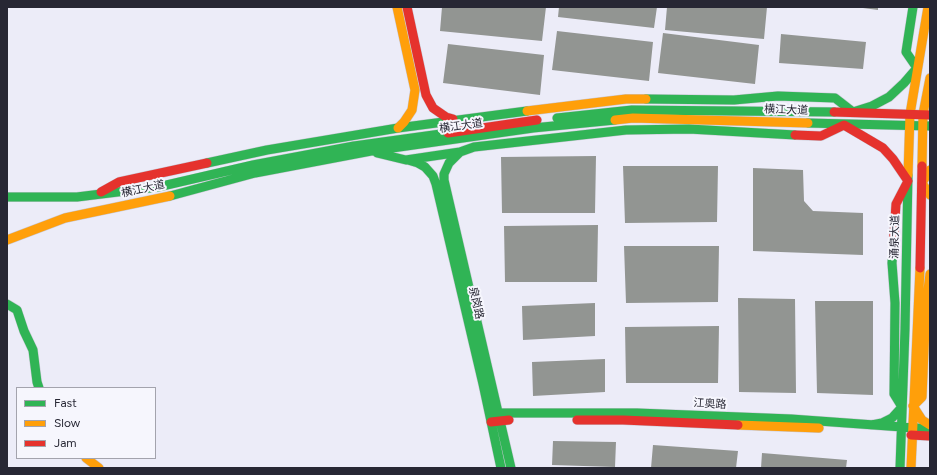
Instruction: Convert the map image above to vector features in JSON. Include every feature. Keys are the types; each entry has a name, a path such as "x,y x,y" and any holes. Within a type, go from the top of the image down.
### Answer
{"street":[{"path":"397,7 419,89 426,96 433,108 446,117 457,120"},
{"path":"398,128 412,110 419,89 407,7"},
{"path":"96,194 119,182 267,150 398,128 626,99 734,100 778,96 835,98 853,112 872,106 889,97 917,68 906,52 913,7"},
{"name":"涌泉大道","path":"900,468 910,114 928,7"},
{"path":"911,468 922,183 930,78"},
{"name":"横江大道","path":"7,240 65,218 172,196 255,173 480,132 632,110 927,114"},
{"path":"476,117 484,146"},
{"name":"横江大道","path":"7,197 77,197 158,187 253,165 379,142 633,118 844,125 926,126"},
{"path":"406,160 460,152 474,147 626,130 689,128 759,134 820,136 844,125 883,148 893,159 908,181 896,204 892,263 895,303 894,394 902,407 892,418 882,423 872,425"},
{"path":"376,132 379,142"},
{"name":"泉岗路","path":"371,151 418,163 425,167 440,183 495,417 511,468"},
{"name":"泉岗路","path":"440,183 449,163 460,152"},
{"path":"922,183 930,170"},
{"path":"922,183 930,195"},
{"path":"913,406 922,397 926,305 930,274"},
{"path":"7,304 18,310 24,330 33,350 39,387"},
{"path":"913,406 922,420 930,425"},
{"name":"江奥路","path":"495,417 637,412 791,419 872,425 901,430"},
{"name":"泉岗路","path":"495,417 501,468"},
{"name":"江奥路","path":"495,417 901,430 912,431 930,436"},
{"name":"江奥路","path":"912,431 930,429"},
{"path":"87,459 99,468"}],"building":[{"path":"442,7 546,7 542,41 440,31"},
{"path":"559,7 657,7 654,28 558,17"},
{"path":"667,7 767,7 764,39 665,30"},
{"path":"878,7 878,10 863,8"},
{"path":"557,31 653,42 649,81 552,70"},
{"path":"663,33 759,45 755,84 658,73"},
{"path":"781,34 866,42 863,69 779,63"},
{"path":"448,44 544,55 540,95 443,83"},
{"path":"596,156 595,213 502,213 501,157"},
{"path":"623,166 718,166 717,222 625,223"},
{"path":"753,168 803,170 804,201 813,211 863,213 863,255 753,251"},
{"path":"598,225 597,282 505,282 504,226"},
{"path":"624,246 719,246 718,302 626,303"},
{"path":"738,298 795,299 796,393 739,392"},
{"path":"815,301 873,301 873,395 817,393"},
{"path":"595,303 595,336 523,340 522,306"},
{"path":"719,326 718,383 626,383 625,327"},
{"path":"605,359 605,392 533,396 532,362"},
{"path":"553,441 616,442 615,467 552,465"},
{"path":"653,445 738,451 736,468 651,468"},
{"path":"762,453 847,460 846,468 761,468"}],"traffic: fast":[{"path":"646,99 734,100 778,96 835,98 853,112 872,106 889,97 917,68 906,52 913,7"},
{"path":"557,118 632,110 834,112"},
{"path":"207,163 267,150 398,128 527,111"},
{"path":"170,196 255,173 371,151 533,128 615,120"},
{"path":"808,123 930,126"},
{"path":"377,153 406,160 460,152 474,147 626,130 689,129 795,135"},
{"path":"7,197 77,197 158,187 253,165 354,146 448,133"},
{"path":"460,152 449,163 444,174 444,180 511,468"},
{"path":"408,160 425,167 433,176 436,184 501,468"},
{"path":"900,468 905,329 908,175"},
{"path":"872,425 882,423 892,418 902,407 894,394 895,303 892,263 893,249"},
{"path":"7,304 17,310 24,331 33,350 39,387"},
{"path":"490,415 499,413 637,413 791,419 930,429"}],"traffic: slow":[{"path":"397,7 415,90 412,110 398,128"},
{"path":"908,175 910,114 928,7"},
{"path":"922,166 923,114 930,78"},
{"path":"527,111 626,99 646,99"},
{"path":"615,120 633,118 808,123"},
{"path":"930,170 922,183 930,195"},
{"path":"7,240 65,218 170,196"},
{"path":"911,468 920,268"},
{"path":"930,274 926,305 922,397 913,406 922,420 930,425"},
{"path":"738,425 819,428"},
{"path":"87,459 99,468"}],"traffic: jam":[{"path":"407,7 426,95 433,108 446,117 453,119"},
{"path":"834,112 930,115"},
{"path":"448,133 537,120"},
{"path":"795,135 821,136 844,125 883,148 893,159 908,181 896,204 893,249"},
{"path":"101,192 119,182 207,163"},
{"path":"920,268 922,166"},
{"path":"491,422 509,420"},
{"path":"577,420 623,420 738,425"},
{"path":"911,435 930,436"}]}
